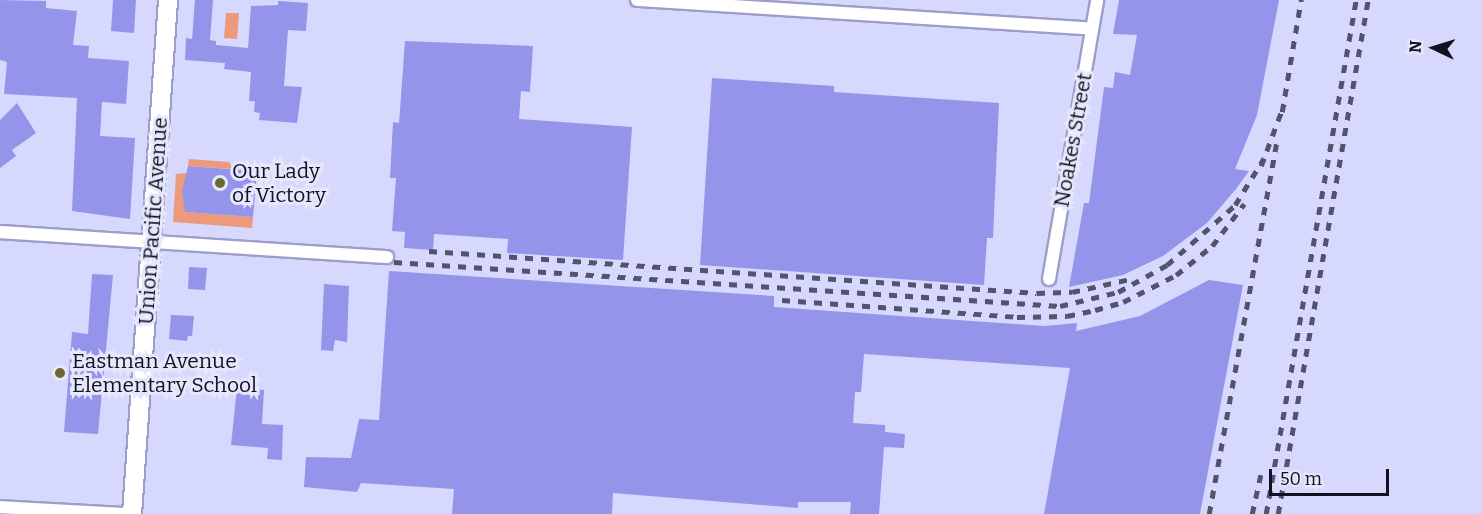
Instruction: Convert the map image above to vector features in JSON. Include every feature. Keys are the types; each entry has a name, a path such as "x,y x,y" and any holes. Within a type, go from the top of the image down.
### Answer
{"street":[{"name":"Union Pacific Avenue","path":"132,514 168,0"},
{"path":"637,0 1092,29"},
{"name":"Noakes Street","path":"1049,279 1097,0"},
{"path":"0,232 151,244 387,256"},
{"path":"0,507 71,513 78,509 128,514"}],"shaded area":[{"path":"226,13 239,13 237,39 224,38"},
{"path":"189,159 229,162 233,169 188,166"},
{"path":"188,173 185,212 253,217 252,228 173,222 176,174"}],"building":[{"path":"0,0 46,1 46,8 77,11 73,45 89,46 88,58 129,61 126,104 102,102 100,136 135,138 130,219 72,211 77,98 4,94 7,62 0,60"},
{"path":"113,0 136,0 134,33 111,31"},
{"path":"195,0 213,0 210,40 216,41 216,45 248,48 251,6 278,5 278,1 308,3 306,31 288,30 284,86 302,87 297,123 259,120 260,113 254,112 255,101 249,101 251,72 224,69 225,63 185,60 186,38 192,39"},
{"path":"1119,0 1279,0 1257,115 1235,169 1249,171 1236,189 1207,223 1163,256 1123,275 1069,287 1084,203 1089,203 1104,87 1113,88 1115,72 1130,75 1137,35 1113,34"},
{"path":"405,41 533,46 530,92 521,91 519,119 632,127 623,260 507,253 508,239 434,234 433,250 404,248 405,232 392,231 396,178 390,178 393,122 399,123"},
{"path":"712,78 834,86 834,92 999,103 993,238 987,238 984,285 700,265"},
{"path":"17,103 36,133 12,150 16,156 0,168 0,120"},
{"name":"Our Lady of Victory","path":"188,166 257,171 253,217 185,212 182,192"},
{"path":"189,267 207,268 205,290 188,289"},
{"path":"389,271 774,296 774,307 1044,326 1077,323 1076,331 1140,316 1209,280 1243,285 1200,514 1044,514 1070,368 864,354 861,392 855,392 853,423 885,425 885,432 905,434 904,448 884,447 879,514 850,514 851,502 798,502 798,508 613,493 612,514 452,514 454,489 361,483 357,492 304,487 306,457 351,458 359,419 379,420"},
{"path":"92,274 113,275 98,434 64,432 72,332 88,334"},
{"path":"324,284 349,286 347,342 335,340 333,351 321,350"},
{"path":"171,315 194,316 192,336 188,336 187,341 169,339"},
{"path":"237,388 264,390 262,424 283,425 282,460 267,459 268,448 231,445"}],"railway":[{"path":"1282,112 1301,0"},
{"path":"1266,514 1356,0"},
{"path":"1278,514 1368,0"},
{"path":"1261,166 1284,104"},
{"path":"1209,514 1277,139"},
{"path":"394,262 1060,306 1118,292 1167,265 1235,205 1264,158"},
{"path":"782,300 1017,317 1067,316 1123,302 1176,275 1212,246 1244,204"},
{"path":"429,251 1037,293 1072,292 1130,279"},
{"path":"1252,514 1261,473"}],"place":[{"name":"Our Lady of Victory","path":"220,183"},
{"name":"Eastman Avenue Elementary School","path":"60,373"}]}
